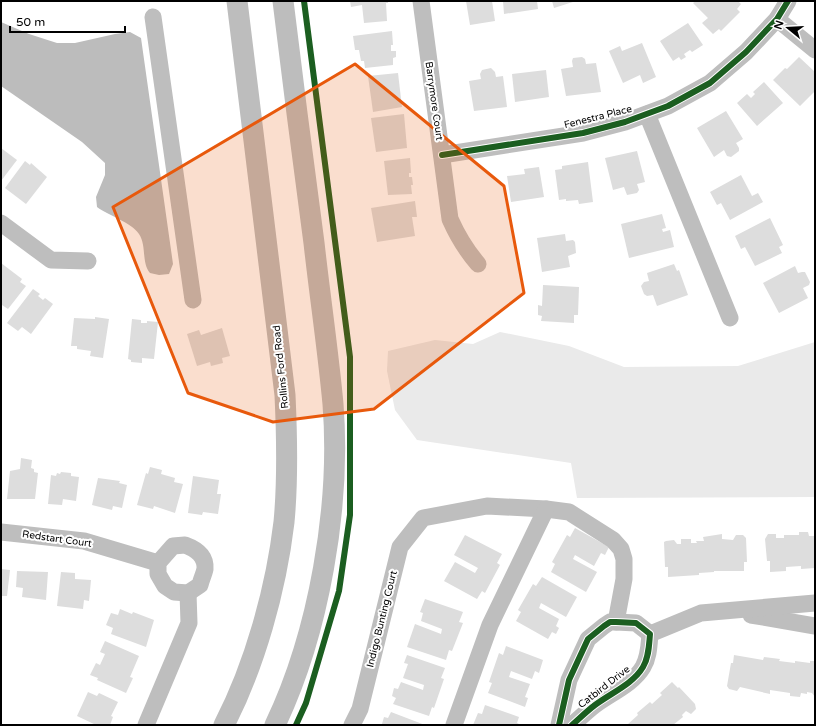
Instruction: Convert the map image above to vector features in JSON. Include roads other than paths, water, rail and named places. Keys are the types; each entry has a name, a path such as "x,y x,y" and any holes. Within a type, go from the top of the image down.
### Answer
{"main road":[{"name":"Rollins Ford Road","path":"224,725 250,662 271,594 284,522 287,452 285,387 237,1"},
{"path":"275,725 284,706 309,633 323,572 330,516 334,464 333,406 283,1"}],"street":[{"name":"Barrymore Court","path":"421,1 450,219 458,238 478,264"},
{"name":"Fenestra Place","path":"442,155 583,132 625,122 668,106 710,83 746,52 777,19 788,1"},
{"path":"153,17 192,300"},
{"path":"777,19 815,50"},
{"path":"647,114 730,318"},
{"path":"1,223 51,260 88,261"},
{"name":"Indigo Bunting Court","path":"352,725 360,709 400,547 423,518 487,506 546,509"},
{"path":"454,725 490,626 546,509 569,512 613,540 621,549 624,559 624,579 616,622"},
{"name":"Redstart Court","path":"1,532 84,541 158,563"},
{"path":"185,545 194,548 202,556 205,568 200,585 188,593 174,592 165,586 158,574 158,563 165,553 173,546 185,545"},
{"path":"146,725 189,623 188,593"},
{"path":"650,634 701,613 815,603"},
{"path":"729,611 815,626"},
{"name":"Catbird Drive","path":"559,725 569,680 588,639 610,622 636,623 650,634 649,652 644,666 635,677 572,725"}]}
